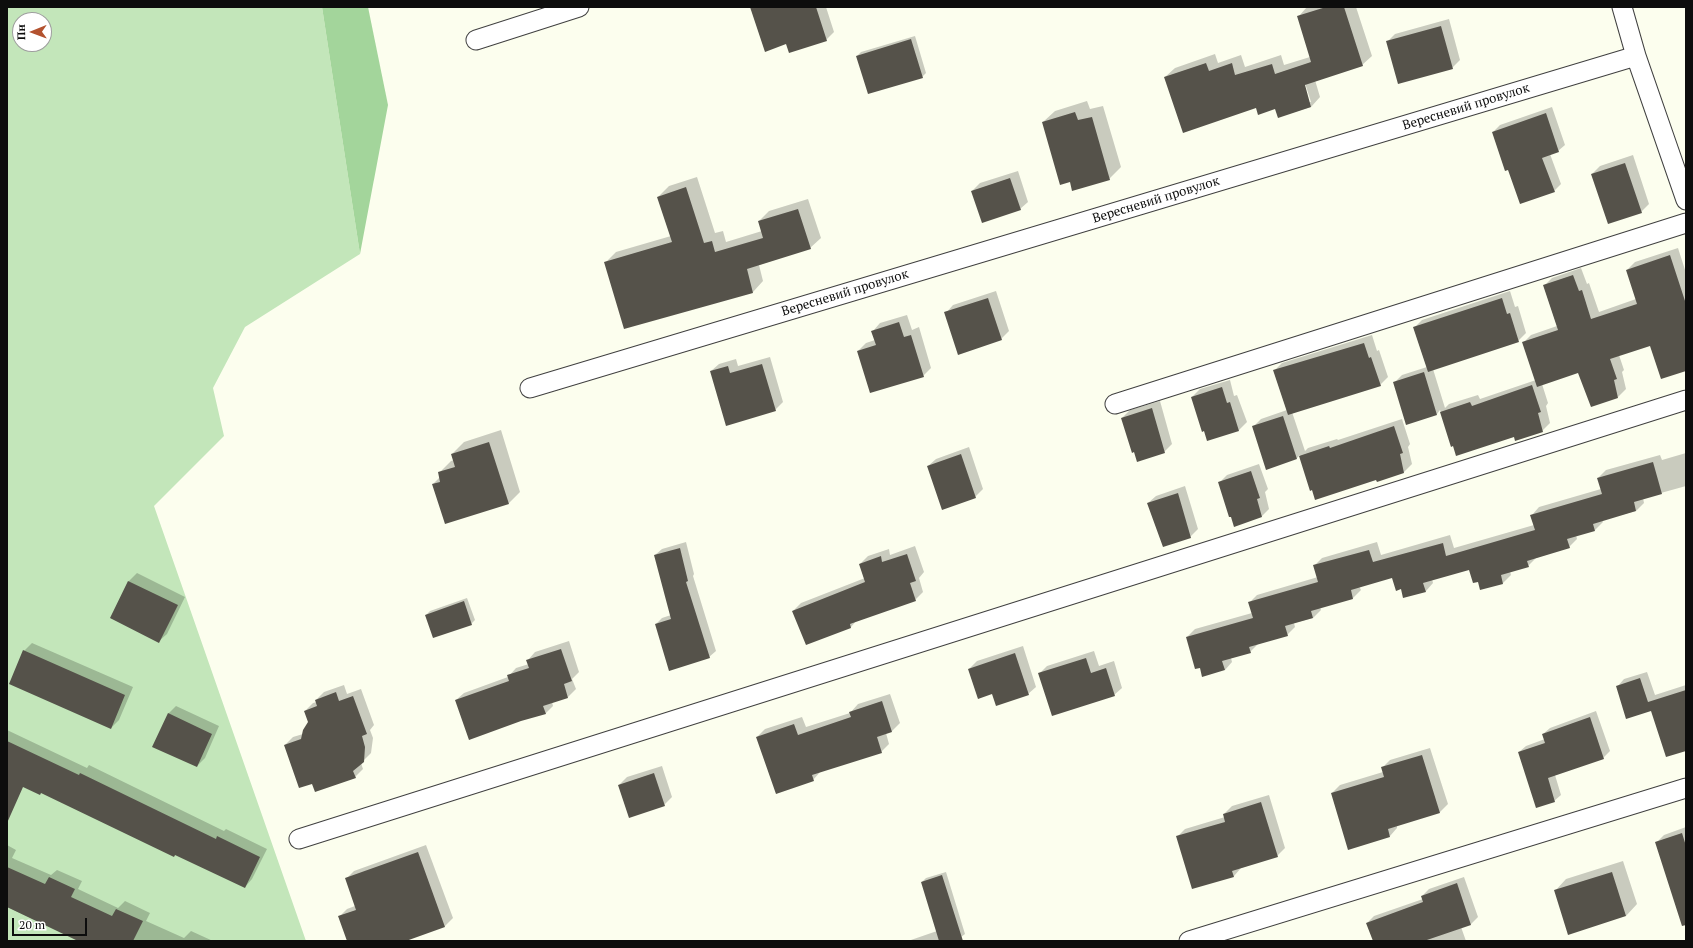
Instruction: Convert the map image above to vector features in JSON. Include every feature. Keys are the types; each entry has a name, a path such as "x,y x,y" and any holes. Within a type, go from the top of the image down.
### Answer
{"street":[{"path":"476,40 579,7"},
{"path":"1622,7 1636,56 1686,200"},
{"name":"Вересневий провулок","path":"530,388 1636,56"},
{"path":"1115,404 1686,223"},
{"path":"299,839 1686,400"},
{"path":"1189,941 1686,788"}],"green space":[{"path":"7,7 322,7 360,254 245,327 213,388 224,436 154,506 306,941 7,941"},
{"path":"322,7 368,7 388,105 360,254"}],"building":[{"path":"750,7 816,7 827,41 789,53 786,44 765,52"},
{"path":"1326,7 1344,7 1363,66 1305,85 1311,107 1278,118 1275,109 1258,115 1256,108 1183,133 1164,77 1206,63 1209,71 1232,63 1235,75 1272,64 1275,74 1311,62 1297,16"},
{"path":"1441,26 1453,69 1398,84 1386,41"},
{"path":"911,39 923,78 868,94 856,56"},
{"path":"1075,112 1078,120 1092,117 1110,180 1072,191 1070,182 1060,185 1042,122"},
{"path":"1546,113 1559,152 1542,158 1555,192 1520,204 1508,170 1505,171 1492,132"},
{"path":"1625,163 1642,213 1608,224 1591,174"},
{"path":"1010,178 1021,210 982,223 971,191"},
{"path":"686,187 704,243 712,241 715,252 763,238 758,221 798,209 811,249 747,269 753,293 624,329 604,262 672,242 657,197"},
{"path":"1670,255 1686,304 1686,371 1661,379 1650,346 1610,359 1617,379 1614,380 1618,398 1591,407 1578,373 1537,387 1522,342 1558,330 1543,285 1573,275 1579,291 1582,290 1591,319 1637,304 1626,270"},
{"path":"988,298 1002,340 958,355 944,312"},
{"path":"1502,298 1507,314 1510,313 1519,342 1428,372 1413,327"},
{"path":"899,322 904,337 911,335 924,377 870,393 857,351 876,345 871,331"},
{"path":"1364,343 1369,358 1371,357 1381,386 1288,415 1273,370"},
{"path":"762,364 776,411 726,426 710,371 728,366 730,373"},
{"path":"1424,372 1437,415 1406,425 1393,382"},
{"path":"1532,385 1541,412 1538,413 1543,432 1515,441 1514,437 1456,456 1453,446 1451,447 1440,412 1470,402 1472,406"},
{"path":"1222,387 1227,403 1230,402 1239,431 1207,441 1204,431 1202,432 1191,397"},
{"path":"1152,408 1165,453 1137,462 1134,452 1132,453 1121,418"},
{"path":"1283,416 1297,459 1266,470 1252,426"},
{"path":"1394,426 1403,453 1400,454 1404,473 1377,482 1376,480 1315,500 1312,490 1310,491 1299,456 1329,446 1330,448"},
{"path":"489,442 509,504 445,524 432,484 440,482 438,472 455,467 451,454"},
{"path":"961,454 976,498 942,510 927,466"},
{"path":"1653,462 1662,494 1634,502 1636,511 1593,524 1595,531 1567,539 1570,548 1527,561 1529,567 1501,575 1503,584 1480,590 1478,582 1473,583 1469,570 1423,583 1426,592 1403,598 1401,589 1396,591 1392,578 1351,590 1353,599 1311,611 1313,618 1285,626 1288,636 1249,647 1251,653 1222,661 1225,670 1202,677 1200,668 1195,669 1186,637 1253,618 1248,602 1318,582 1313,565 1369,550 1373,562 1443,543 1446,556 1535,530 1530,515 1602,494 1597,478"},
{"path":"1251,471 1260,498 1257,499 1262,517 1234,527 1231,517 1229,517 1218,482"},
{"path":"1178,493 1191,538 1163,547 1147,503"},
{"path":"680,548 688,581 686,582 710,658 669,671 655,624 671,619 654,555"},
{"path":"907,554 916,581 910,583 916,601 850,624 851,628 806,645 792,611 865,582 859,564 881,556 882,562"},
{"path":"128,581 178,605 159,643 110,618"},
{"path":"464,601 472,625 433,638 425,615"},
{"path":"561,649 572,681 564,684 568,698 543,706 546,714 521,721 469,740 455,700 509,681 507,675 529,668 526,660"},
{"path":"23,650 125,695 111,729 9,684"},
{"path":"1015,653 1029,695 996,706 992,694 978,699 968,669"},
{"path":"1086,658 1091,673 1106,668 1115,696 1052,716 1038,673"},
{"path":"1640,678 1648,702 1686,690 1686,751 1666,757 1651,711 1626,719 1616,686"},
{"path":"336,692 339,701 353,696 367,734 362,736 365,747 364,762 353,771 356,778 315,792 312,784 299,788 284,745 301,739 303,730 308,722 304,711 317,706 315,700"},
{"path":"882,701 892,732 877,737 882,753 812,775 814,781 776,794 756,737 794,724 798,735 851,717 849,712"},
{"path":"168,713 212,734 197,767 152,747"},
{"path":"1590,717 1604,759 1548,778 1555,802 1536,808 1518,752 1545,743 1542,734"},
{"path":"7,741 79,775 80,773 216,839 217,836 260,857 245,888 175,855 174,857 41,793 40,795 23,787 7,823"},
{"path":"1422,755 1440,813 1388,829 1390,837 1348,850 1331,793 1384,777 1381,767"},
{"path":"654,773 665,806 629,818 618,785"},
{"path":"1261,802 1278,857 1232,871 1234,877 1192,889 1176,836 1225,822 1223,814"},
{"path":"1682,833 1686,846 1686,925 1682,926 1655,842"},
{"path":"418,852 445,927 406,941 347,941 338,916 356,910 345,878"},
{"path":"7,867 45,884 49,877 75,889 71,897 112,916 116,909 143,921 133,941 78,941 7,907"},
{"path":"1612,872 1626,916 1568,935 1554,890"},
{"path":"942,875 963,941 939,941 921,882"},
{"path":"1457,883 1471,925 1424,941 1373,941 1366,923 1423,902 1421,896"}]}
